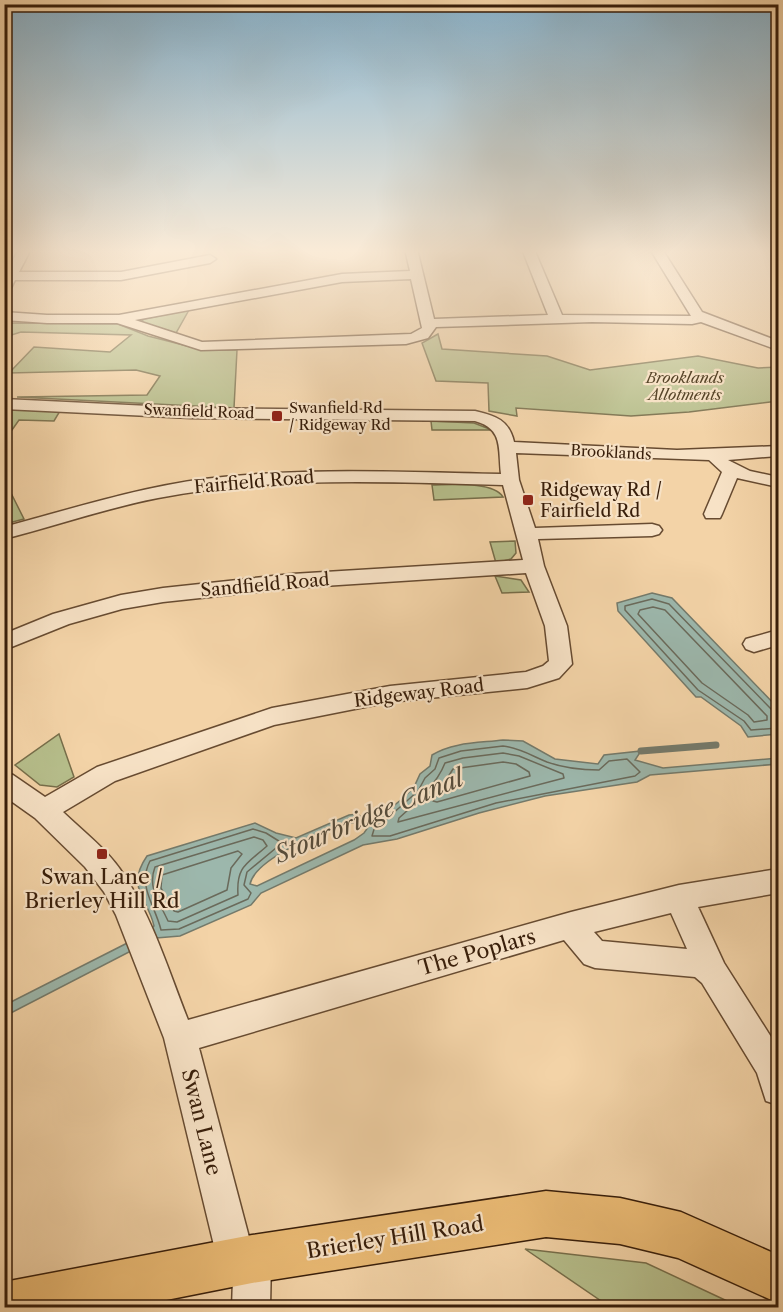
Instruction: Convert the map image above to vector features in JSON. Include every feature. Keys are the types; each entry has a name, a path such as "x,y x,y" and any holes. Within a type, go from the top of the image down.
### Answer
{"main road":[{"name":"Brierley Hill Road","path":"4,1307 244,1260 546,1214 620,1221 681,1235 778,1279"}],"street":[{"path":"4,316 47,319 119,319 167,310"},
{"path":"119,319 201,346 226,347 409,339 426,334 429,329 426,310"},
{"path":"553,310 557,319"},
{"path":"697,310 701,317 778,346"},
{"path":"429,323 557,319 692,320 701,317"},
{"name":"Swanfield Road","path":"4,404 191,413 475,416 494,421 499,425"},
{"name":"Ridgeway Road","path":"44,810 106,774 272,717 390,694 527,680 551,672 561,664 556,626 534,566 527,534 510,480 507,447 499,425"},
{"name":"Brooklands","path":"507,447 714,456 778,451"},
{"path":"714,456 732,470 778,482"},
{"path":"713,514 732,470"},
{"name":"Fairfield Road","path":"4,533 159,492 201,486 320,476 510,480"},
{"path":"527,534 604,539 652,530"},
{"name":"Sandfield Road","path":"4,643 61,620 121,602 163,595 292,581 534,566"},
{"path":"754,644 778,638"},
{"path":"4,782 44,810"},
{"name":"Swan Lane","path":"44,810 95,859 114,883 129,911 180,1038 244,1260 251,1308"},
{"name":"The Poplars","path":"180,1038 571,925 679,898 778,881"},
{"path":"679,898 713,973 771,1066 778,1089"},
{"path":"571,925 579,938 596,954 701,964 713,973"}],"green space":[{"path":"189,310 176,333 141,322 144,319"},
{"path":"5,324 118,324 148,336 203,350 237,350 234,408 17,397 147,395 160,376 136,370 9,373 34,347 110,352 131,335 21,332 5,337"},
{"name":"Brooklands Allotments","path":"438,334 442,349 547,356 590,370 698,356 758,368 778,367 778,401 689,412 631,416 516,408 517,416 489,411 488,383 436,381 422,343"},
{"path":"5,408 60,411 54,421 19,420 12,430 5,430"},
{"path":"431,421 474,423 492,430 432,430"},
{"path":"432,485 481,486 498,492 503,497 434,500"},
{"path":"10,491 24,519 5,524 5,493"},
{"path":"515,541 516,553 511,559 496,563 490,542"},
{"path":"495,576 521,580 529,592 502,593"},
{"path":"59,734 74,777 57,787 40,785 15,765"},
{"path":"525,1249 646,1263 740,1307 610,1307"}],"water":[{"path":"652,593 672,598 778,708 778,734 748,737 741,726 701,697 696,697 618,611 617,603"},
{"path":"503,740 523,741 555,759 598,764 604,755 641,751 635,760 663,768 778,758 778,764 650,775 637,782 545,796 479,813 397,839 363,845 261,893 251,905 180,936 156,938 5,1016 5,1005 145,934 154,926 138,885 138,876 147,856 255,823 276,833 296,838 349,815 357,814 366,820 378,819 414,787 420,774 430,766 432,755 457,745","holes":["356,822 369,826 354,840 257,886 250,884 255,874 265,864 295,845 329,830"]}],"waterway":[{"path":"641,751 716,745"}],"place":[{"name":"Swanfield Rd / Ridgeway Rd","path":"277,416"},
{"name":"Ridgeway Rd / Fairfield Rd","path":"528,500"},
{"name":"Swan Lane / Brierley Hill Rd","path":"102,854"}],"water label":[{"name":"Stourbridge Canal","path":"369,816"}]}
